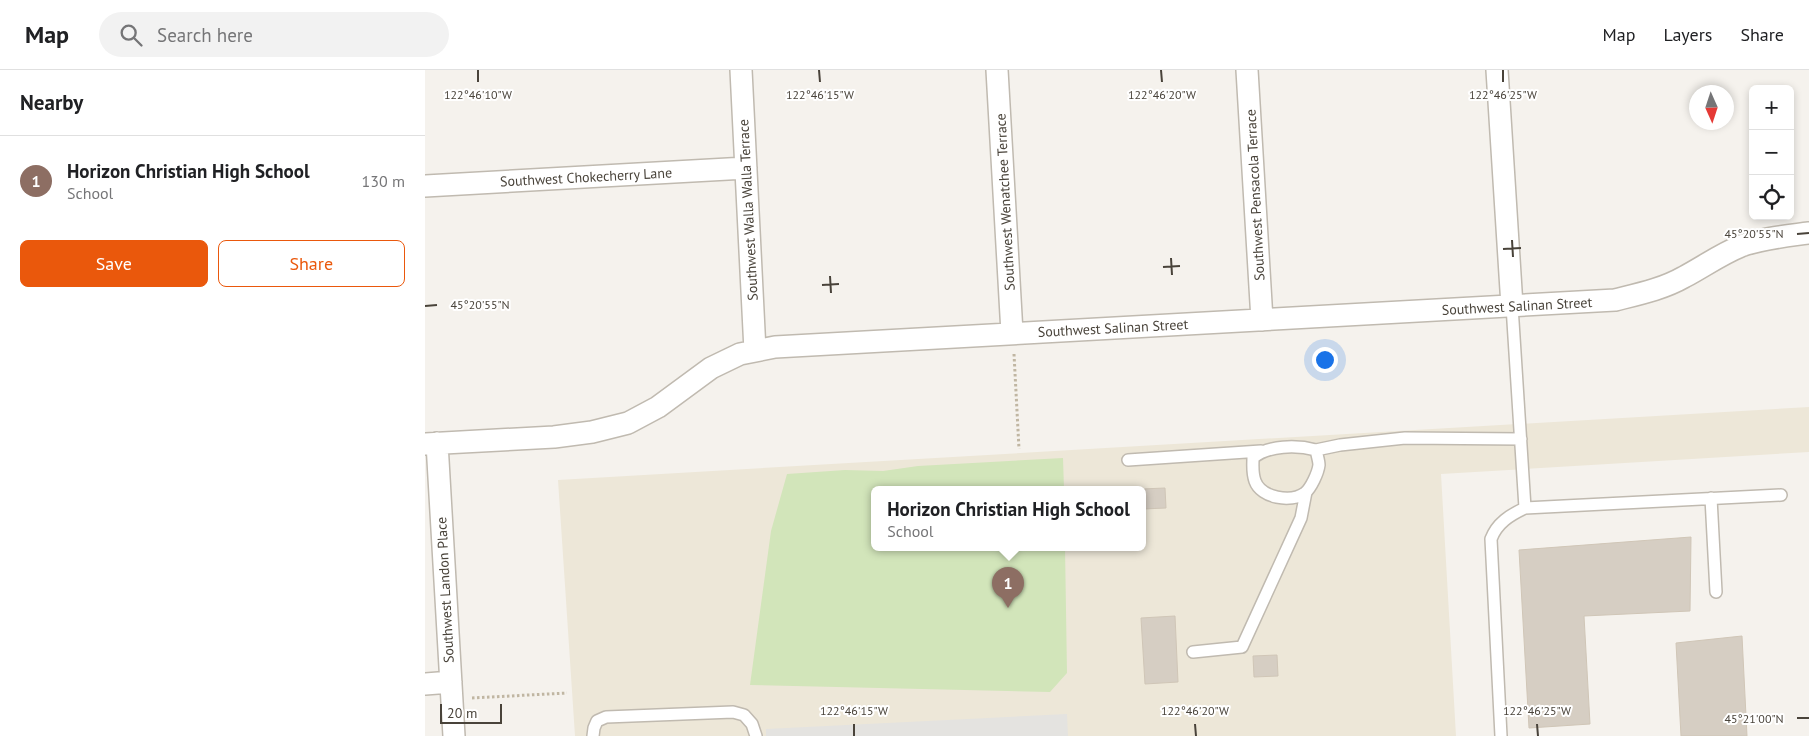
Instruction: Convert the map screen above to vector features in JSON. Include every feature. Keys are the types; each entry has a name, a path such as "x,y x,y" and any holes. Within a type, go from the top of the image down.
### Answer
{"street":[{"name":"Southwest Walla Walla Terrace","path":"741,70 755,351"},
{"name":"Southwest Wenatchee Terrace","path":"997,70 1013,333"},
{"name":"Southwest Pensacola Terrace","path":"1247,70 1262,320"},
{"path":"1497,70 1512,306"},
{"name":"Southwest Chokecherry Lane","path":"425,186 746,168"},
{"name":"Southwest Salinan Street","path":"431,444 554,437 592,432 628,423 658,407 711,368 740,354 775,347 1615,300 1653,291 1683,278 1717,257 1743,245 1778,236 1809,234"},
{"name":"Southwest Landon Place","path":"431,444 455,736"},
{"path":"425,684 452,691"}],"lane":[{"path":"1512,306 1525,508"},
{"path":"1128,460 1261,451 1291,447 1316,450 1340,445 1405,438 1521,440"},
{"path":"1193,652 1243,647 1301,518 1306,492 1319,465 1316,450"},
{"path":"1261,451 1253,458 1253,470 1255,483 1263,492 1275,497 1294,498 1306,492"},
{"path":"1501,736 1491,539 1494,530 1502,521 1525,508 1781,494"},
{"path":"1711,498 1716,592"},
{"path":"593,736 597,721 606,717 724,711 744,715 752,724 755,736"}],"path":[{"path":"1013,333 1019,449"},
{"path":"452,691 567,693"}],"shaded area":[{"path":"1809,407 1809,452 1441,474 1456,736 575,736 558,480"},
{"path":"1067,714 1068,736 766,736 766,729"}],"green space":[{"path":"1063,458 1064,486 871,486 871,551 1065,551 1067,673 1050,692 750,685 771,531 787,474 845,470 883,471 918,466"}],"building":[{"path":"1165,488 1166,508 1146,509 1146,489"},
{"path":"1691,537 1690,611 1584,616 1590,724 1529,728 1519,550"},
{"path":"1175,616 1178,682 1145,684 1141,618"},
{"path":"1742,636 1747,736 1681,736 1676,643"},
{"path":"1277,655 1278,676 1254,677 1253,656"}],"place":[{"name":"Horizon Christian High School","path":"1008,608"}]}
